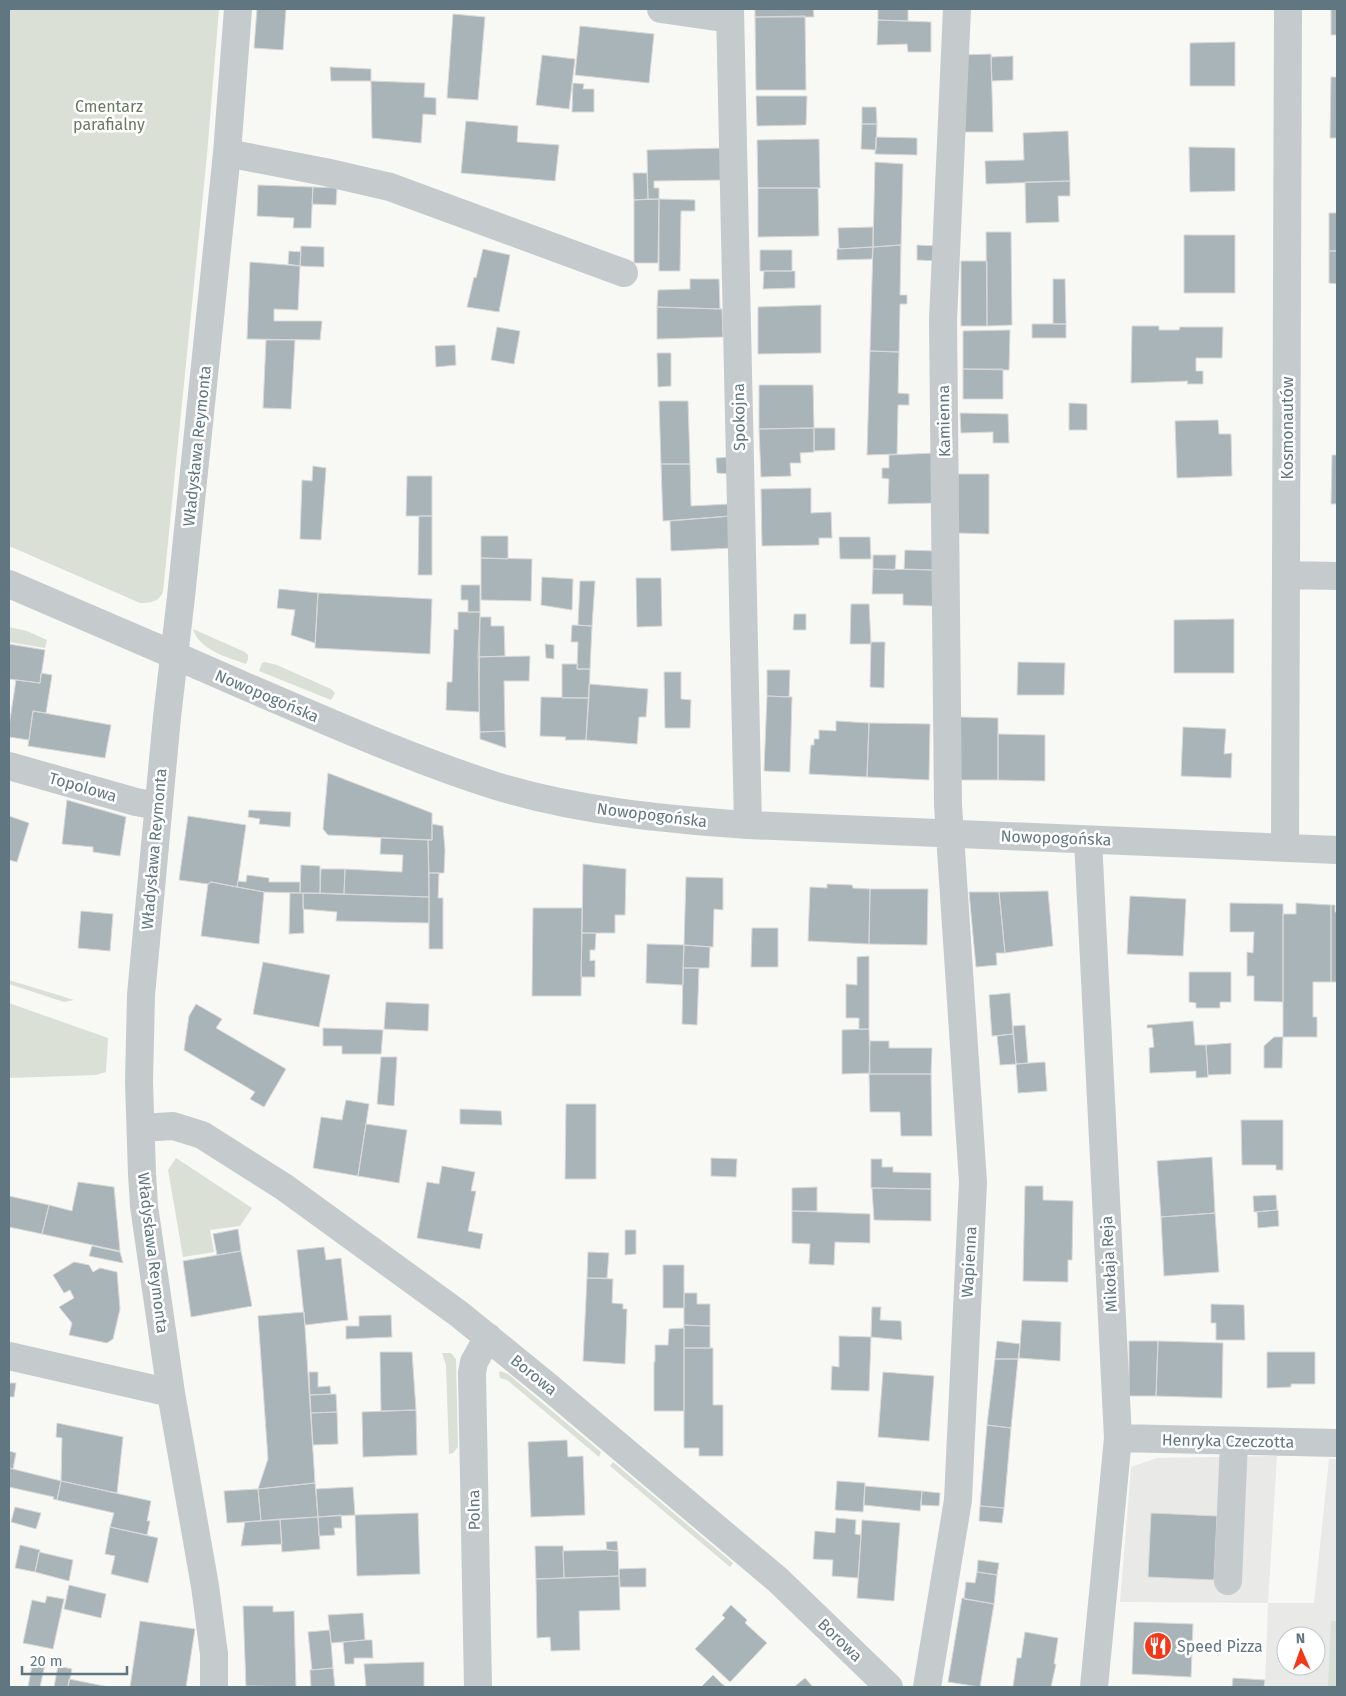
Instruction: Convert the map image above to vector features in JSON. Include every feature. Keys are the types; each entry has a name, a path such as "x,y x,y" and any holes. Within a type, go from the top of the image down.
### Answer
{"street":[{"name":"Władysława Reymonta","path":"214,1687 214,1654 206,1586 171,1393 144,1206 139,1082 141,995 158,806 173,656 181,605 227,154 238,9"},
{"path":"661,9 730,14"},
{"name":"Kamienna","path":"950,834 943,320 956,9"},
{"name":"Kosmonautów","path":"1286,847 1288,9"},
{"name":"Spokojna","path":"730,14 748,825"},
{"path":"227,154 326,172 390,187 624,273"},
{"path":"1286,575 1337,576"},
{"name":"Nowopogońska","path":"9,584 173,656 416,758 497,786 576,805 656,818 748,825 1337,850"},
{"name":"Topolowa","path":"9,766 136,802 158,806"},
{"name":"Wapienna","path":"927,1687 958,1500 973,1182 950,834"},
{"name":"Mikołaja Reja","path":"1088,840 1118,1438 1094,1687"},
{"name":"Borowa","path":"141,1128 173,1126 202,1135 284,1187 451,1308 566,1401 778,1580 889,1687"},
{"name":"Polna","path":"478,1687 472,1373 474,1362 488,1338"},
{"path":"9,1356 171,1393"},
{"name":"Henryka Czeczotta","path":"1118,1438 1337,1443"},
{"path":"1228,1581 1234,1441"}],"shaded area":[{"name":"Speed Pizza","path":"1277,1456 1268,1603 1120,1602 1131,1467 1157,1458"},
{"path":"1329,1459 1337,1459 1337,1687 1265,1687 1268,1603 1314,1603"}],"green space":[{"name":"Cmentarz parafialny","path":"9,9 219,9 207,155 163,592 157,600 151,602 140,603 9,546"},
{"path":"9,627 27,631 47,640 45,648 9,642"},
{"path":"193,629 245,652 248,655 246,664 207,647 196,636"},
{"path":"262,663 277,665 331,689 335,693 331,700 259,671"},
{"path":"9,980 74,1000 64,1002 9,984"},
{"path":"9,1003 108,1038 106,1072 96,1075 9,1078"},
{"path":"176,1158 252,1208 240,1226 210,1230 214,1252 183,1257 168,1170"},
{"path":"442,1353 451,1353 456,1359 458,1447 453,1453 449,1454 446,1365"},
{"path":"500,1371 508,1374 601,1452 599,1457 507,1380 500,1378"},
{"path":"613,1462 733,1563 730,1567 610,1466"},
{"path":"1331,1621 1337,1621 1337,1687 1328,1687"}],"building":[{"path":"257,9 286,9 283,50 254,48"},
{"path":"755,9 813,9 814,17 755,17"},
{"path":"878,9 908,9 908,21 878,20"},
{"path":"1331,9 1337,9 1337,35 1331,35"},
{"path":"453,14 485,17 478,100 447,98"},
{"path":"805,16 806,90 756,90 755,17"},
{"path":"878,20 931,22 931,52 908,52 907,44 877,45"},
{"path":"580,26 654,34 649,83 575,75"},
{"path":"1235,42 1235,86 1190,86 1190,43"},
{"path":"991,54 993,132 962,132 960,55"},
{"path":"542,55 575,59 569,109 536,105"},
{"path":"1013,56 1013,80 992,81 991,57"},
{"path":"330,67 371,69 371,81 331,81"},
{"path":"1331,77 1337,77 1337,138 1330,138"},
{"path":"371,81 425,83 424,97 436,98 436,115 423,114 421,143 372,138"},
{"path":"573,83 584,84 583,89 594,89 594,112 572,112"},
{"path":"756,96 807,96 806,125 757,126"},
{"path":"862,107 876,107 877,124 862,124"},
{"path":"466,121 518,126 517,142 559,145 555,181 461,173"},
{"path":"862,124 877,124 876,150 861,149"},
{"path":"1068,131 1070,181 986,184 985,161 1024,160 1023,133"},
{"path":"876,137 917,138 917,155 875,154"},
{"path":"819,139 820,188 758,188 757,140"},
{"path":"1189,147 1235,148 1235,191 1190,192"},
{"path":"723,148 723,180 654,181 654,188 659,188 659,199 648,199 647,150"},
{"path":"875,162 903,164 901,245 873,247"},
{"path":"633,173 647,173 648,199 634,200"},
{"path":"1070,181 1070,196 1058,196 1059,222 1026,223 1025,182"},
{"path":"258,185 313,187 311,228 293,228 294,218 257,216"},
{"path":"313,187 337,188 336,205 312,204"},
{"path":"758,188 818,188 819,236 758,237"},
{"path":"659,199 695,200 695,211 681,211 680,271 659,271"},
{"path":"659,199 658,263 634,263 634,200"},
{"path":"1329,213 1337,213 1337,251 1329,251"},
{"path":"873,227 873,247 839,249 838,228"},
{"path":"986,232 1011,232 1012,325 987,326"},
{"path":"1184,235 1235,235 1235,293 1184,293"},
{"path":"901,245 900,295 907,295 907,304 900,304 899,352 870,351 873,247"},
{"path":"917,245 938,246 939,261 917,260"},
{"path":"301,246 324,247 324,267 300,266"},
{"path":"873,247 872,259 837,260 837,249"},
{"path":"483,249 510,255 499,312 467,307"},
{"path":"760,250 792,250 792,271 760,271"},
{"path":"289,251 301,252 300,266 288,264"},
{"path":"1329,251 1337,251 1337,284 1329,283"},
{"path":"961,261 987,261 987,326 961,326"},
{"path":"250,262 300,266 298,310 274,309 274,321 322,321 320,340 247,339"},
{"path":"764,271 795,271 795,288 763,289"},
{"path":"690,279 719,279 720,309 657,307 658,290 690,289"},
{"path":"1053,279 1065,279 1066,324 1053,324"},
{"path":"821,305 821,353 758,354 758,307"},
{"path":"657,307 722,309 723,337 657,339"},
{"path":"1032,324 1066,324 1066,338 1032,338"},
{"path":"1132,326 1159,326 1159,330 1179,330 1180,327 1223,327 1222,358 1196,358 1196,371 1203,371 1203,384 1187,384 1188,381 1131,383"},
{"path":"497,327 520,331 514,364 491,360"},
{"path":"1010,330 1009,370 963,369 963,331"},
{"path":"266,340 295,340 291,409 263,408"},
{"path":"455,345 456,365 436,367 435,346"},
{"path":"870,351 899,352 898,393 909,394 909,405 898,405 897,454 867,455"},
{"path":"657,353 671,353 671,386 658,387"},
{"path":"963,369 1003,369 1003,399 963,399"},
{"path":"759,385 813,385 814,428 759,429"},
{"path":"659,401 688,401 690,464 661,464"},
{"path":"1069,403 1087,404 1087,430 1069,430"},
{"path":"960,413 1008,414 1009,443 993,443 993,432 961,433"},
{"path":"1218,420 1219,434 1231,434 1232,476 1177,478 1175,421"},
{"path":"814,428 814,452 800,453 801,463 790,463 791,476 761,477 759,429"},
{"path":"814,428 835,428 835,450 814,451"},
{"path":"935,453 935,503 888,504 889,479 882,478 882,468 889,468 889,455"},
{"path":"1332,455 1337,455 1337,504 1331,504"},
{"path":"730,457 730,474 717,473 716,458"},
{"path":"661,464 690,464 691,506 730,504 731,516 663,521"},
{"path":"313,466 326,468 321,540 300,539 302,480 312,481"},
{"path":"958,474 989,474 989,534 958,533"},
{"path":"407,476 432,476 432,516 406,516"},
{"path":"811,488 811,513 831,512 832,538 819,538 819,545 762,546 761,489"},
{"path":"419,516 432,516 432,575 418,575"},
{"path":"731,516 732,548 671,551 670,521"},
{"path":"481,536 508,536 508,559 481,558"},
{"path":"839,537 870,537 871,559 840,559"},
{"path":"905,550 935,551 935,570 904,569"},
{"path":"873,555 896,555 895,570 873,569"},
{"path":"481,558 532,559 531,601 481,600"},
{"path":"873,569 935,570 935,606 903,605 903,594 872,594"},
{"path":"542,577 573,579 572,610 541,605"},
{"path":"636,578 661,578 662,626 637,627"},
{"path":"580,581 595,581 592,626 578,625"},
{"path":"461,585 480,585 480,612 468,612 468,600 461,600"},
{"path":"279,589 318,593 315,643 291,635 295,610 277,608"},
{"path":"318,593 432,599 430,654 315,648"},
{"path":"851,604 869,604 871,644 850,644"},
{"path":"458,612 480,612 479,712 446,710 447,682 452,682 454,629 458,630"},
{"path":"794,614 806,614 806,630 793,630"},
{"path":"480,617 491,617 491,626 504,626 505,656 478,657"},
{"path":"1234,619 1234,673 1174,673 1174,620"},
{"path":"572,625 592,626 590,669 577,669 578,642 571,642"},
{"path":"871,642 885,642 884,688 870,687"},
{"path":"9,644 45,650 40,683 9,679"},
{"path":"545,644 554,645 554,659 546,658"},
{"path":"530,656 529,681 504,681 505,731 480,732 478,657"},
{"path":"1018,662 1065,663 1064,695 1017,695"},
{"path":"562,664 578,664 577,669 590,669 589,698 562,698"},
{"path":"767,670 790,670 789,697 767,696"},
{"path":"664,672 681,672 681,699 691,700 690,728 665,728"},
{"path":"41,673 52,675 46,713 33,711 29,740 9,737 16,680 40,683"},
{"path":"589,684 648,689 646,717 639,717 637,744 586,740"},
{"path":"767,696 792,697 790,772 764,771"},
{"path":"541,697 589,698 586,740 565,740 566,737 540,736"},
{"path":"33,711 111,725 105,758 28,746"},
{"path":"960,717 998,718 998,780 960,780"},
{"path":"836,721 869,723 867,777 809,774 811,745 814,745 814,739 819,739 819,730 836,731"},
{"path":"869,723 930,724 929,780 867,777"},
{"path":"1183,727 1226,729 1224,754 1232,753 1231,778 1181,776"},
{"path":"505,731 506,748 480,739 480,732"},
{"path":"998,734 1045,735 1045,781 998,780"},
{"path":"328,773 432,813 432,840 328,835 323,829"},
{"path":"67,800 126,817 120,856 93,852 93,847 62,844"},
{"path":"249,810 291,812 290,827 259,824 260,819 248,817"},
{"path":"9,816 29,823 17,862 9,860"},
{"path":"188,816 246,825 237,887 211,882 208,884 179,880"},
{"path":"432,824 443,826 444,873 429,873 428,840 432,840"},
{"path":"381,838 428,840 429,897 344,894 345,869 402,872 403,855 380,854"},
{"path":"583,864 626,869 625,915 615,915 615,933 582,933"},
{"path":"301,865 320,866 320,893 300,893"},
{"path":"321,869 345,869 344,894 320,893"},
{"path":"429,873 439,873 438,898 443,898 443,949 429,949"},
{"path":"247,875 269,878 269,882 300,882 300,893 264,892 237,887 238,881 246,882"},
{"path":"686,877 723,878 723,910 714,909 713,947 684,945"},
{"path":"211,882 264,892 259,944 201,936 208,884"},
{"path":"827,884 852,885 853,888 870,889 869,944 808,941 810,887 827,888"},
{"path":"870,889 928,889 927,945 869,944"},
{"path":"1048,891 1053,946 1005,953 999,892"},
{"path":"969,892 999,892 1005,953 996,953 997,965 976,967"},
{"path":"290,893 303,893 304,933 289,934"},
{"path":"303,893 429,897 429,923 336,921 337,912 303,909"},
{"path":"1130,896 1186,899 1183,956 1127,954"},
{"path":"1230,903 1283,904 1283,1002 1254,1001 1254,976 1247,976 1247,952 1253,953 1254,932 1230,932"},
{"path":"1296,903 1331,905 1331,982 1313,982 1313,1017 1317,1017 1317,1037 1283,1037 1283,914 1296,914"},
{"path":"1331,905 1335,905 1335,912 1337,912 1337,982 1331,982"},
{"path":"533,908 582,908 581,996 532,996"},
{"path":"81,911 113,914 110,951 78,948"},
{"path":"752,928 778,928 778,967 751,967"},
{"path":"582,933 596,933 595,950 590,950 590,961 595,960 595,977 581,977"},
{"path":"647,944 684,945 683,985 646,983"},
{"path":"684,945 710,947 709,968 683,968"},
{"path":"869,956 869,1029 859,1029 859,1018 846,1018 846,984 857,985 857,957"},
{"path":"263,962 330,975 319,1027 253,1014"},
{"path":"683,968 699,968 697,1025 682,1024"},
{"path":"1189,972 1231,972 1231,1002 1220,1002 1220,1008 1196,1008 1196,1003 1189,1002"},
{"path":"1010,993 1013,1034 992,1036 989,995"},
{"path":"386,1002 429,1004 428,1031 384,1029"},
{"path":"196,1004 222,1019 216,1028 286,1069 264,1107 250,1099 255,1092 184,1050 189,1016"},
{"path":"1193,1021 1195,1045 1206,1045 1208,1077 1196,1078 1196,1071 1150,1073 1149,1048 1154,1047 1152,1028 1147,1028 1147,1025"},
{"path":"1025,1025 1028,1063 1016,1064 1013,1026"},
{"path":"323,1028 383,1030 381,1054 342,1054 342,1046 323,1046"},
{"path":"869,1029 870,1073 842,1074 842,1030"},
{"path":"1013,1034 1016,1064 1000,1065 997,1036"},
{"path":"1274,1037 1283,1037 1282,1068 1264,1068 1264,1046"},
{"path":"870,1041 889,1041 889,1048 932,1048 931,1074 869,1074"},
{"path":"1231,1043 1231,1074 1208,1075 1206,1045"},
{"path":"381,1057 397,1057 394,1106 377,1104"},
{"path":"1045,1062 1047,1091 1018,1093 1016,1064"},
{"path":"869,1074 931,1074 932,1136 901,1136 900,1112 870,1112"},
{"path":"346,1100 369,1104 358,1176 313,1168 321,1117 342,1120"},
{"path":"566,1104 596,1104 596,1179 565,1179"},
{"path":"460,1109 501,1111 502,1125 460,1124"},
{"path":"1241,1120 1283,1120 1283,1170 1276,1170 1276,1165 1242,1165"},
{"path":"366,1124 407,1130 399,1183 358,1176"},
{"path":"1212,1157 1215,1213 1161,1217 1157,1161"},
{"path":"711,1158 737,1159 736,1177 711,1176"},
{"path":"871,1159 882,1159 882,1167 893,1167 893,1172 931,1173 931,1189 871,1188"},
{"path":"442,1166 475,1172 471,1191 476,1191 468,1231 483,1234 480,1249 417,1238 427,1182 439,1184"},
{"path":"78,1182 114,1187 120,1251 42,1234 49,1205 72,1211"},
{"path":"1025,1186 1043,1186 1043,1200 1073,1201 1072,1260 1068,1260 1068,1282 1023,1281"},
{"path":"817,1187 817,1211 792,1211 792,1188"},
{"path":"872,1188 931,1189 931,1221 874,1220"},
{"path":"1276,1195 1277,1210 1254,1212 1253,1196"},
{"path":"9,1196 49,1205 42,1234 9,1227"},
{"path":"1278,1210 1279,1226 1258,1228 1257,1212"},
{"path":"792,1211 870,1214 870,1243 835,1242 834,1265 809,1264 810,1244 792,1243"},
{"path":"1215,1213 1219,1272 1164,1276 1161,1217"},
{"path":"238,1229 241,1251 217,1255 213,1234"},
{"path":"625,1230 636,1230 636,1254 625,1255"},
{"path":"92,1246 120,1252 123,1263 89,1256"},
{"path":"324,1247 326,1260 341,1258 348,1320 305,1325 297,1250"},
{"path":"241,1251 252,1306 191,1317 183,1261"},
{"path":"588,1252 609,1253 607,1278 587,1278"},
{"path":"74,1262 89,1265 93,1272 100,1268 117,1272 120,1309 113,1339 107,1343 69,1335 72,1323 59,1307 74,1298 70,1290 64,1293 53,1275"},
{"path":"663,1265 684,1265 684,1308 663,1308"},
{"path":"587,1278 613,1279 612,1303 623,1304 623,1309 627,1309 625,1364 583,1361"},
{"path":"684,1293 697,1293 697,1304 710,1304 710,1326 684,1325"},
{"path":"1211,1304 1244,1305 1245,1340 1216,1340 1216,1323 1211,1323"},
{"path":"872,1307 881,1307 880,1320 901,1321 902,1340 871,1337"},
{"path":"304,1312 315,1483 258,1489 268,1459 258,1316"},
{"path":"391,1315 392,1337 346,1339 346,1326 359,1326 359,1316"},
{"path":"1022,1320 1061,1322 1060,1361 1019,1358"},
{"path":"684,1325 710,1326 710,1348 684,1348"},
{"path":"684,1328 684,1411 654,1411 655,1345 668,1345 669,1329"},
{"path":"839,1336 871,1337 869,1391 831,1390 832,1366 839,1367"},
{"path":"997,1341 1020,1344 1018,1359 995,1359"},
{"path":"1129,1341 1158,1341 1156,1396 1129,1396"},
{"path":"1158,1341 1223,1343 1222,1398 1156,1396"},
{"path":"684,1348 713,1348 713,1405 723,1405 723,1456 699,1456 699,1448 684,1448"},
{"path":"380,1352 412,1352 416,1410 381,1411"},
{"path":"1267,1352 1315,1352 1315,1384 1291,1384 1291,1387 1267,1388"},
{"path":"995,1359 1018,1359 1011,1428 987,1425"},
{"path":"309,1372 318,1372 318,1387 330,1386 331,1394 310,1395"},
{"path":"883,1372 934,1376 929,1441 878,1437"},
{"path":"9,1383 16,1383 14,1397 9,1397"},
{"path":"336,1394 337,1412 311,1413 310,1395"},
{"path":"416,1410 417,1455 363,1457 362,1412"},
{"path":"337,1412 338,1444 313,1445 311,1413"},
{"path":"57,1423 123,1437 117,1493 61,1481 62,1438 56,1437"},
{"path":"987,1425 1011,1428 1004,1508 980,1506"},
{"path":"567,1440 568,1457 583,1456 585,1515 531,1517 528,1442"},
{"path":"9,1451 16,1453 13,1469 9,1468"},
{"path":"9,1468 61,1481 57,1500 53,1499 54,1497 9,1487"},
{"path":"61,1481 151,1501 147,1521 150,1521 147,1535 110,1527 114,1513 57,1500"},
{"path":"837,1481 865,1483 863,1512 835,1510"},
{"path":"315,1483 318,1517 261,1521 258,1489"},
{"path":"865,1486 922,1491 920,1511 864,1505"},
{"path":"353,1487 355,1515 318,1517 316,1489"},
{"path":"258,1489 261,1521 227,1523 224,1491"},
{"path":"922,1491 940,1493 939,1506 921,1505"},
{"path":"980,1506 1004,1508 1002,1523 979,1521"},
{"path":"15,1507 41,1513 36,1529 11,1522"},
{"path":"418,1513 420,1574 357,1576 355,1515"},
{"path":"1151,1513 1217,1516 1214,1580 1148,1577"},
{"path":"341,1515 342,1528 334,1528 335,1535 319,1536 318,1517"},
{"path":"318,1517 320,1549 282,1552 280,1519"},
{"path":"836,1518 856,1520 855,1534 861,1535 858,1578 832,1576 833,1560 813,1559 815,1531 835,1533"},
{"path":"280,1519 282,1544 241,1546 245,1522"},
{"path":"862,1520 900,1523 894,1601 857,1598"},
{"path":"110,1527 158,1538 148,1583 111,1574 115,1556 105,1554"},
{"path":"617,1541 618,1551 607,1550 606,1542"},
{"path":"20,1545 40,1550 35,1572 15,1568"},
{"path":"535,1546 563,1546 564,1578 536,1579"},
{"path":"563,1551 618,1551 619,1576 564,1578"},
{"path":"39,1552 73,1560 69,1581 35,1572"},
{"path":"978,1560 999,1563 997,1575 977,1572"},
{"path":"646,1568 646,1587 620,1587 619,1569"},
{"path":"977,1572 997,1575 994,1604 964,1599 966,1582 975,1583"},
{"path":"619,1576 620,1610 579,1611 580,1650 551,1651 550,1637 537,1638 536,1579"},
{"path":"69,1585 106,1594 101,1618 64,1609"},
{"path":"47,1596 64,1599 53,1649 23,1643 32,1600 45,1603"},
{"path":"962,1598 994,1604 980,1687 948,1682"},
{"path":"731,1605 747,1620 745,1623 767,1643 730,1682 695,1649 725,1618 722,1615"},
{"path":"243,1606 273,1606 273,1612 294,1611 296,1687 246,1686"},
{"path":"363,1613 365,1640 331,1643 328,1615"},
{"path":"140,1621 195,1629 186,1687 130,1687"},
{"path":"1134,1622 1193,1624 1191,1677 1132,1674"},
{"path":"330,1630 333,1668 312,1670 308,1632"},
{"path":"1025,1632 1058,1638 1054,1664 1056,1664 1051,1687 1013,1687 1017,1658 1021,1658"},
{"path":"372,1640 373,1658 354,1658 354,1664 345,1664 343,1642"},
{"path":"33,1661 45,1664 40,1687 28,1687"},
{"path":"424,1662 424,1687 366,1687 364,1664"},
{"path":"58,1666 72,1669 68,1687 54,1687"},
{"path":"333,1668 335,1687 311,1687 310,1670"},
{"path":"713,1675 721,1683 726,1687 701,1687"},
{"path":"805,1678 813,1687 794,1687"},
{"path":"1233,1678 1265,1680 1264,1687 1232,1687"},
{"path":"69,1679 109,1687 68,1687"}],"place":[{"name":"Speed Pizza","path":"1158,1646"}]}
